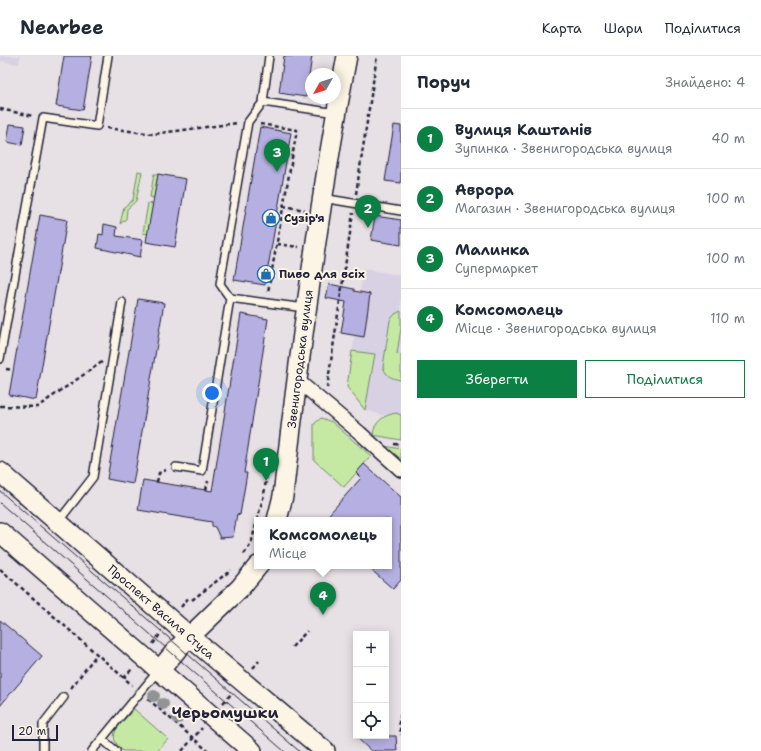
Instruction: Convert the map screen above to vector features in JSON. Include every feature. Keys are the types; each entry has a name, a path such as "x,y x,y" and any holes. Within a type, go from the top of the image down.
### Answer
{"street":[{"name":"Звенигородська вулиця","path":"278,517 283,496 306,308 322,198 347,56"},
{"path":"297,380 401,470"},
{"name":"Проспект Василя Стуса","path":"0,472 170,620 324,751"},
{"path":"0,532 252,751"},
{"path":"159,671 190,637 240,588 251,561"}],"lane":[{"path":"0,359 43,118 97,126 108,56"},
{"path":"176,467 202,471 230,298 220,284 248,122 263,102 269,56"},
{"path":"263,102 336,113"},
{"path":"322,198 401,211"},
{"path":"230,298 306,308"},
{"path":"58,522 93,477 122,302"},
{"path":"92,751 159,671"},
{"path":"43,751 43,724 64,697"},
{"path":"102,739 116,751"}],"path":[{"path":"325,403 377,56"},
{"path":"0,109 43,118"},
{"path":"97,126 153,134 248,122 297,130 268,292 261,291"},
{"path":"283,206 305,210"},
{"path":"277,244 299,247"},
{"path":"0,406 37,407 114,353"},
{"path":"157,482 159,473 176,467"},
{"path":"251,561 251,544 254,532"},
{"path":"192,600 236,566"},
{"path":"0,569 208,751"},
{"path":"124,678 189,597"},
{"path":"292,647 307,631"},
{"path":"64,697 97,654"},
{"path":"401,714 399,721 401,735"}],"shaded area":[{"path":"0,56 20,56 19,64 0,61"},
{"path":"363,269 401,275 401,421 365,410 348,387"}],"green space":[{"path":"138,171 142,172 136,201 127,209 126,219 120,224 124,207 133,200"},
{"path":"154,174 158,174 154,198 150,197"},
{"path":"148,203 153,204 148,234 143,233"},
{"path":"401,311 401,328 397,354 401,355 401,380 390,376 386,373 383,367 390,320 395,314"},
{"path":"352,351 375,354 365,410 347,387"},
{"path":"396,413 401,415 401,440 373,435 375,426 380,420 387,415"},
{"path":"321,418 332,422 371,456 344,487 314,460 314,424"},
{"path":"384,446 401,449 401,461"},
{"path":"134,709 168,739 157,751 123,751 117,745 115,739 116,729"}],"building":[{"path":"64,56 92,56 83,110 56,106"},
{"path":"284,56 312,56 310,68 305,68 305,97 279,93"},
{"path":"10,124 25,126 22,145 7,142"},
{"path":"394,125 401,126 401,183 385,181"},
{"path":"260,127 291,133 265,285 234,280"},
{"path":"158,174 186,179 175,247 146,242"},
{"path":"40,215 67,220 36,400 9,395"},
{"path":"375,216 401,220 401,245 371,240"},
{"path":"104,224 117,227 116,236 143,240 140,257 97,248 99,234 103,235"},
{"path":"329,284 370,294 364,337 341,333 346,302 326,298"},
{"path":"138,299 164,303 133,484 107,479"},
{"path":"241,314 268,319 244,473 247,473 240,515 237,514 233,537 220,538 215,527 212,526 212,522 138,510 143,480 212,491"},
{"path":"364,464 401,497 401,580 393,589 370,569 392,569 392,517 327,517 361,478 356,473"},
{"path":"0,620 42,656 0,706"},
{"path":"389,736 396,736 397,751 371,751 358,739 389,739"}],"tram line":[{"path":"0,491 299,751"},
{"path":"0,503 284,751"}],"place":[{"name":"Малинка","path":"277,172"},
{"name":"Сузір'я","path":"271,218"},
{"name":"Аврора","path":"368,228"},
{"name":"Пиво для всіх","path":"266,274"},
{"name":"Вулиця Каштанів","path":"266,481"},
{"name":"Комсомолець","path":"323,615"}],"district":[{"name":"Черьомушки","path":"225,712"}]}
